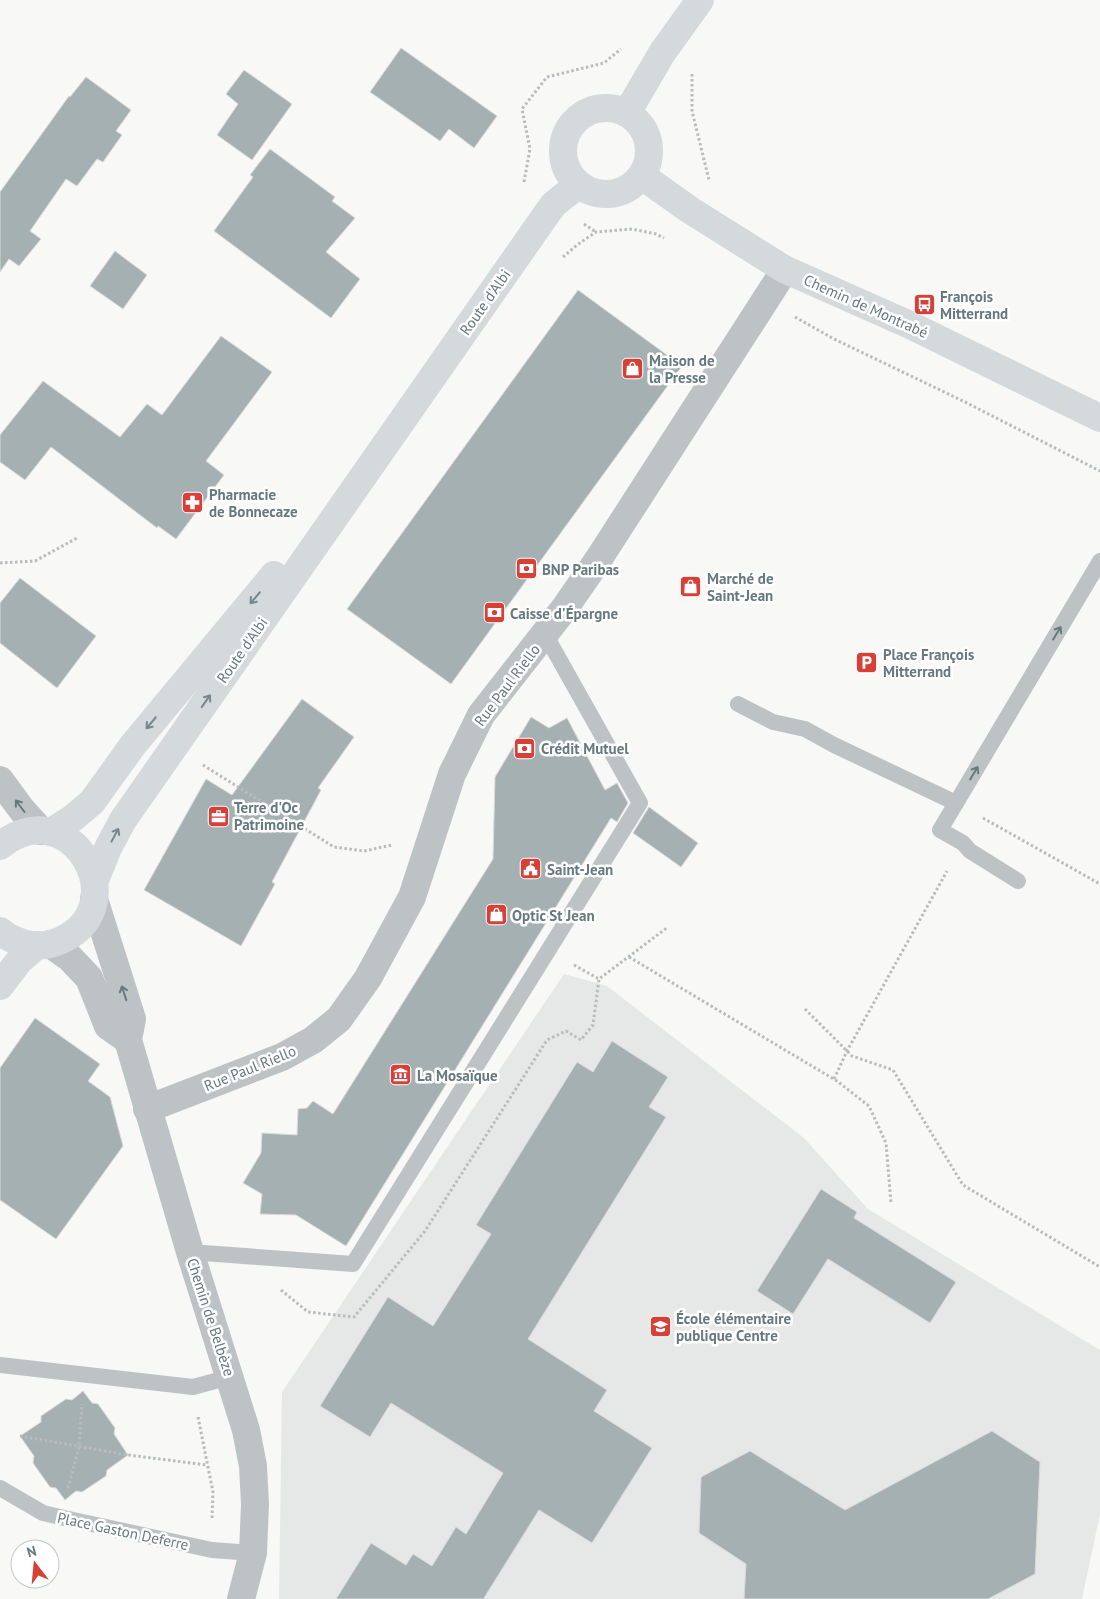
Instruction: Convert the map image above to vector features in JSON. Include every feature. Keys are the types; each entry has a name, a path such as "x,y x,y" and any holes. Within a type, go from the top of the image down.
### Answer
{"main road":[{"path":"627,113 662,54 700,0"},
{"path":"599,108 613,108 627,113 638,121 646,133 650,148 648,162 642,176 632,186 619,193 604,195 590,192 578,185 568,174 562,160 562,146 566,132 574,121 585,113 599,108"},
{"name":"Chemin de Montrabé","path":"642,176 690,210 784,269 910,325 1100,418"},
{"name":"Route d'Albi","path":"44,945 62,940 74,933 83,923 90,912 94,889 108,848 123,820 548,212 554,204 578,185"},
{"name":"Route d'Albi","path":"46,832 73,818 92,802 133,745 398,426"},
{"path":"0,846 18,835 29,832 46,832 63,837 84,854 91,866 94,889"},
{"path":"0,931 13,940 44,945"},
{"path":"0,986 19,962 44,945"}],"street":[{"name":"Rue Paul Riello","path":"147,1109 282,1057 314,1040 339,1019 368,978 412,897 452,774 481,715 545,634 598,560 784,269"},
{"path":"0,780 22,810 46,832"},
{"name":"Chemin de Belbèze","path":"94,889 132,1019 128,1040 147,1109 246,1430 253,1466 255,1504 253,1553 241,1599"},
{"path":"44,945 70,958 89,978 108,1026 128,1040"}],"lane":[{"path":"1018,881 970,851 963,843 940,830 1100,561"},
{"path":"190,1252 352,1264 640,803 545,634"},
{"path":"738,704 773,722 805,729 834,745 956,803"},
{"path":"0,1365 193,1387 230,1376"},
{"name":"Place Gaston Deferre","path":"0,1488 43,1513 212,1550 253,1553"}],"path":[{"path":"524,184 530,149 522,109 547,76 604,63 623,47"},
{"path":"692,73 692,111 701,153 710,179"},
{"path":"596,232 632,229 656,234 668,241"},
{"path":"765,300 834,339 1100,470"},
{"path":"0,563 36,561 77,538"},
{"path":"196,760 334,847 364,851 400,843 427,854"},
{"path":"956,803 1100,884"},
{"path":"834,1079 847,1051 952,862"},
{"path":"280,1289 308,1312 354,1317 425,1231 547,1040 566,1031 581,1040 593,1025 599,979 668,927"},
{"path":"629,957 834,1079 869,1106 886,1144 891,1203"},
{"path":"805,1009 852,1056 893,1070 962,1185 1100,1267"},
{"path":"193,1387 213,1492 212,1550"},
{"path":"71,1476 80,1447 82,1410"},
{"path":"20,1436 80,1447 207,1465"}],"shaded area":[{"path":"564,974 607,986 804,1138 868,1209 1100,1350 1100,1514 1082,1599 279,1599 282,1392"}],"building":[{"path":"401,48 497,116 474,148 449,129 440,141 370,92"},
{"path":"244,70 292,104 252,160 217,135 238,104 226,94"},
{"path":"86,77 131,110 116,131 122,135 103,162 97,159 77,186 66,179 30,231 41,239 19,266 9,259 0,272 0,192 69,96"},
{"path":"270,149 335,197 332,201 355,218 326,252 360,279 331,318 214,231 253,177 250,175"},
{"path":"115,251 147,275 123,309 90,286"},
{"path":"578,290 682,366 451,684 347,609"},
{"path":"221,336 272,372 206,461 224,475 176,539 158,526 157,528 51,447 25,480 0,462 0,435 43,381 120,437 147,404 162,415"},
{"path":"20,578 96,636 57,688 0,643 0,603"},
{"path":"302,699 354,737 318,788 321,790 272,882 275,884 241,946 144,890 206,779 232,795"},
{"path":"531,717 549,728 567,718 605,790 617,783 628,803 617,822 611,818 346,1246 296,1215 260,1214 262,1194 243,1183 261,1153 262,1133 297,1135 298,1109 307,1108 313,1101 333,1114 493,859 495,777"},
{"path":"649,807 698,843 681,867 633,833"},
{"path":"35,1018 100,1064 88,1081 110,1097 123,1146 56,1239 0,1200 0,1068"},
{"path":"612,1041 668,1077 649,1107 666,1117 528,1339 607,1390 594,1411 652,1448 592,1543 539,1510 484,1598 486,1599 336,1599 371,1543 406,1565 413,1554 432,1566 456,1527 466,1534 503,1473 391,1403 370,1437 320,1406 388,1297 433,1326 491,1234 476,1225 577,1062 593,1072"},
{"path":"821,1189 857,1212 854,1218 956,1282 930,1323 828,1259 793,1314 757,1291"},
{"path":"83,1391 92,1403 98,1404 115,1428 114,1434 128,1455 107,1470 106,1476 82,1492 76,1491 65,1500 56,1488 50,1487 33,1463 34,1456 20,1436 41,1422 41,1416 66,1399 72,1400"},
{"path":"992,1431 1040,1462 1035,1574 988,1599 744,1599 746,1564 699,1533 701,1477 750,1451 845,1510"}],"place":[{"name":"François Mitterrand","path":"924,305"},
{"name":"Maison de la Presse","path":"633,369"},
{"name":"Pharmacie de Bonnecaze","path":"193,503"},
{"name":"BNP Paribas","path":"526,569"},
{"name":"Marché de Saint-Jean","path":"691,587"},
{"name":"Caisse d'Épargne","path":"494,613"},
{"name":"Place François Mitterrand","path":"867,663"},
{"name":"Crédit Mutuel","path":"525,748"},
{"name":"Terre d'Oc Patrimoine","path":"218,816"},
{"name":"Saint-Jean","path":"531,869"},
{"name":"Optic St Jean","path":"496,915"},
{"name":"La Mosaïque","path":"401,1075"},
{"name":"École élémentaire publique Centre","path":"660,1327"}]}
